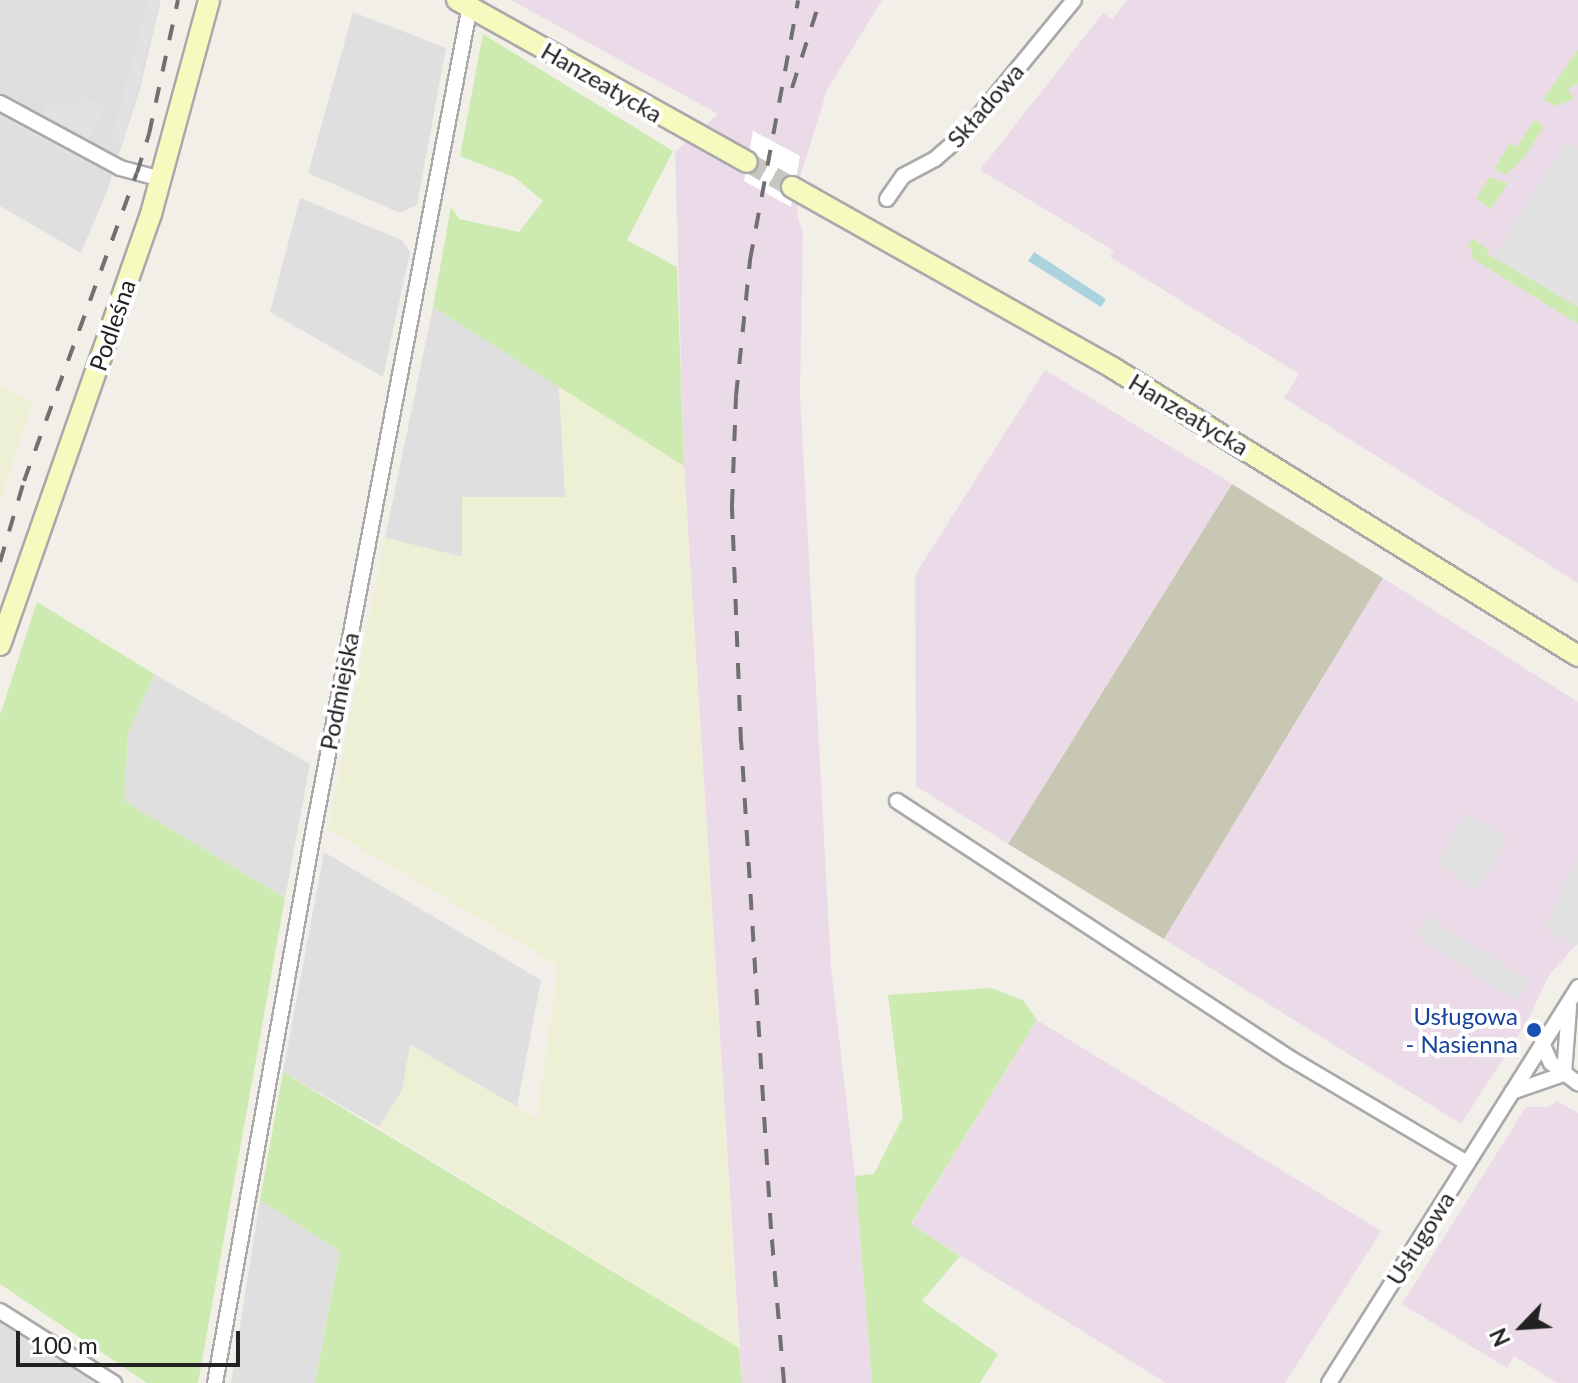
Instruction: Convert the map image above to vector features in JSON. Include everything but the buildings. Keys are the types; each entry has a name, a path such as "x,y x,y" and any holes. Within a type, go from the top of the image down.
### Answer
{"street":[{"name":"Podleśna","path":"0,645 162,179 209,0"},
{"name":"Składowa","path":"887,199 903,176 935,159 964,134 1074,0"},
{"name":"Hanzeatycka","path":"466,2 747,162"},
{"name":"Podmiejska","path":"215,1383 466,2"},
{"path":"0,103 120,168 162,179"},
{"name":"Hanzeatycka","path":"792,187 1100,360 1578,656"},
{"path":"897,801 1288,1057 1467,1163"},
{"name":"Usługowa","path":"1329,1383 1574,993"},
{"name":"Usługowa","path":"1564,1074 1564,1036 1574,993"},
{"path":"1542,1043 1551,1063 1578,1083"},
{"path":"1512,1092 1564,1074"},
{"path":"0,1311 114,1383"}],"shaded area":[{"path":"0,0 161,0 140,89 107,191 81,253 0,206"},
{"path":"148,0 160,0 122,145 111,142"},
{"path":"511,0 882,0 827,90 799,181 797,215 803,232 800,393 831,967 855,1176 872,1383 742,1383 684,466 675,152 718,114"},
{"path":"1127,0 1578,0 1578,583 1284,398 1299,374 1110,257 1114,251 980,170 1103,13 1112,19"},
{"path":"353,12 446,48 417,205 400,213 308,173"},
{"path":"82,96 104,108 88,138 43,114 48,104 77,106"},
{"path":"0,111 86,157 82,161 0,117"},
{"path":"1566,141 1578,148 1578,307 1494,257"},
{"path":"300,198 402,240 410,252 383,377 270,312"},
{"path":"433,307 559,386 566,497 462,498 463,557 385,538"},
{"path":"1045,370 1232,484 1008,844 916,786 915,575"},
{"path":"0,385 32,403 0,503"},
{"path":"559,386 684,466 739,1348 379,1127 402,1091 410,1045 537,1118 558,965 328,829 385,538 462,557 462,497 565,497"},
{"path":"1232,484 1383,578 1164,939 1008,844"},
{"path":"1383,578 1578,702 1578,943 1549,975 1527,1022 1461,1124 1164,939"},
{"path":"154,674 310,764 285,898 124,801 128,734"},
{"path":"1466,813 1508,839 1477,889 1437,864"},
{"path":"324,852 541,980 517,1107 411,1045 402,1091 379,1127 283,1072"},
{"path":"1578,856 1578,943 1577,946 1545,928"},
{"path":"1427,916 1530,981 1518,998 1514,1000 1416,935"},
{"path":"1037,1020 1381,1231 1285,1383 1166,1383 911,1225"},
{"path":"1557,1101 1578,1113 1578,1383 1557,1383 1514,1356 1507,1368 1402,1304 1526,1107 1548,1107"},
{"path":"260,1200 340,1250 315,1383 231,1383"},
{"path":"0,1323 95,1383 0,1383"}],"green space":[{"path":"483,34 673,151 627,240 677,267 684,466 433,307 451,207 459,219 519,232 543,201 514,177 460,156"},
{"path":"1578,49 1578,83 1568,89 1574,99 1556,106 1543,100"},
{"path":"1535,119 1544,127 1523,159 1506,175 1494,169 1510,143 1517,147"},
{"path":"1489,177 1508,183 1491,209 1476,199"},
{"path":"1472,238 1489,250 1486,253 1578,307 1578,324 1470,257 1473,250 1467,247"},
{"path":"37,602 154,674 128,734 124,801 285,898 198,1383 147,1383 0,1284 0,715"},
{"path":"991,988 1023,1000 1037,1020 911,1224 960,1256 922,1301 998,1354 980,1383 872,1383 855,1176 874,1174 903,1117 888,995"},
{"path":"283,1072 739,1348 742,1383 315,1383 340,1251 260,1200"}],"water":[{"path":"1034,252 1106,299 1101,307 1028,261"}],"pier":[{"path":"753,131 800,156 791,207 744,181"}],"tunnel":[{"path":"747,162 792,187"}],"railway":[{"path":"0,562 24,481 137,173 149,134 178,0"},
{"path":"784,1383 771,1229 741,743 732,505 736,396 750,260 798,0"},
{"path":"792,88 820,0"}],"place":[{"name":"Usługowa - Nasienna","path":"1534,1030"}]}
